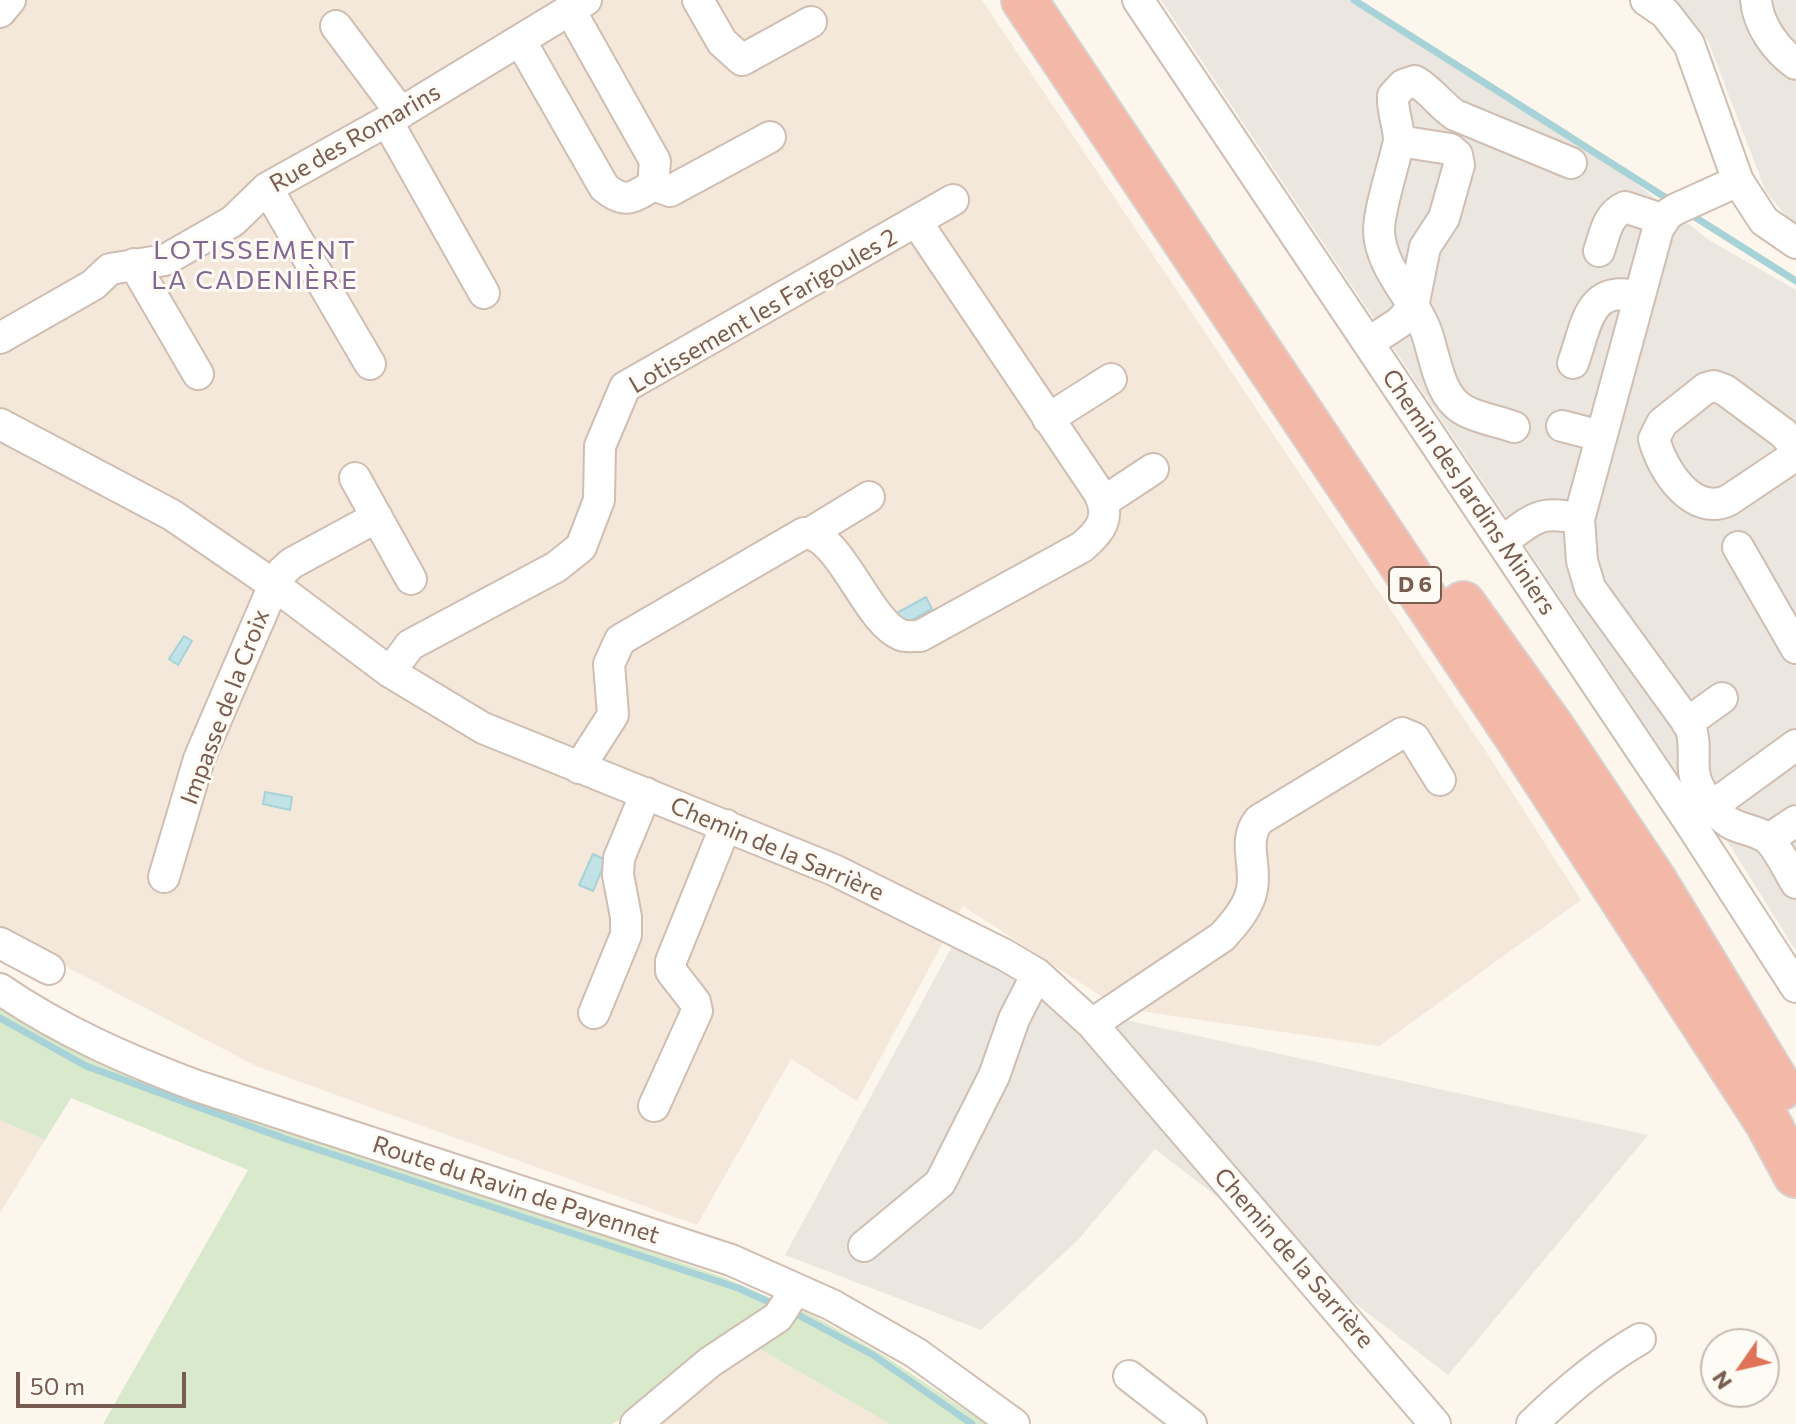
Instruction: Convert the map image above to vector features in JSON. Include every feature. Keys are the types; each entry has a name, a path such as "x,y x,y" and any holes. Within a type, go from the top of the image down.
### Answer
{"highway":[{"name":"D 6","path":"1024,0 1526,751 1768,1123 1796,1175"},
{"name":"D 6","path":"1061,0 1460,600 1552,728 1653,879 1796,1114"},
{"path":"1460,600 1590,758 1683,900 1796,1087"}],"street":[{"path":"0,12 10,0"},
{"path":"698,0 722,42 742,60 811,22"},
{"name":"Chemin des Jardins Miniers","path":"1138,0 1502,542 1701,815 1796,987"},
{"path":"1646,0 1665,13 1689,44 1738,181 1764,221 1796,243"},
{"path":"1756,0 1769,37 1796,64"},
{"path":"578,5 655,161 653,185"},
{"name":"Rue des Romarins","path":"0,338 93,285 110,269 165,260 233,221 267,188 394,117 578,5"},
{"path":"336,26 394,117 484,293"},
{"path":"520,40 604,187 616,197 633,198 653,185"},
{"path":"1514,427 1461,408 1450,397 1434,363 1426,330 1381,247 1379,227 1399,141 1398,124 1392,109 1393,96 1403,85 1415,81 1427,88 1444,108 1455,115 1571,163"},
{"path":"653,185 670,191 770,137"},
{"path":"1368,343 1400,322 1413,307 1425,247 1444,218 1459,165 1457,155 1450,149 1399,141"},
{"path":"1701,815 1700,790 1692,772 1695,738 1590,588 1582,561 1579,519 1658,229 1676,209 1738,181"},
{"path":"267,188 370,364"},
{"name":"Lotissement les Farigoules 2","path":"390,672 410,645 556,567 581,547 599,500 600,446 625,387 953,200"},
{"path":"1599,251 1615,211 1625,207 1664,220"},
{"path":"579,768 613,715 609,664 620,640 804,533 817,536 841,562 884,622 901,635 920,636 1082,547 1100,532 1103,502 916,221"},
{"path":"134,264 198,374"},
{"path":"1573,363 1593,308 1601,300 1610,294 1622,293 1639,297"},
{"path":"1048,419 1111,379"},
{"path":"1796,447 1783,433 1725,390 1714,386 1706,388 1662,423 1654,439 1658,453 1684,491 1695,500 1707,504 1719,505 1729,500 1796,455"},
{"name":"Chemin de la Sarrière","path":"0,424 172,515 274,585 390,672 483,728 834,870 982,943 1037,974 1092,1024 1435,1424"},
{"path":"1562,426 1601,436"},
{"path":"1103,502 1153,469"},
{"path":"355,478 411,579"},
{"path":"810,533 869,497"},
{"path":"1502,542 1538,517 1555,513 1579,519"},
{"path":"274,585 292,563 377,517"},
{"path":"1738,547 1796,648"},
{"name":"Impasse de la Croix","path":"164,877 199,759 274,585"},
{"path":"1687,723 1722,698"},
{"path":"1092,1024 1222,937 1230,928 1252,891 1254,878 1250,836 1259,820 1402,733 1414,738 1440,780"},
{"path":"1701,815 1796,745"},
{"path":"594,1013 626,935 618,875 619,858 646,793"},
{"path":"1701,815 1769,839 1796,883"},
{"path":"1769,839 1796,821"},
{"path":"654,1106 697,1011 695,1002 671,971 671,961 726,825"},
{"path":"0,943 49,969"},
{"path":"864,1246 940,1183 994,1076 1014,1019 1037,974"},
{"name":"Route du Ravin de Payennet","path":"0,989 61,1027 110,1051 197,1086 731,1260 832,1305 916,1353 1014,1424"},
{"path":"636,1424 710,1362 778,1317 796,1289"},
{"path":"1532,1424 1566,1392 1640,1339"},
{"path":"1129,1376 1191,1424"}],"shaded area":[{"path":"0,0 982,0 1487,753 1581,900 1379,1046 1119,1008 963,906 857,1101 791,1059 697,1225 256,1066 0,932"},
{"path":"1161,0 1355,0 1567,130 1709,240 1796,290 1796,951 1731,847 1674,768"},
{"path":"1673,0 1796,0 1796,223 1766,192 1708,41"},
{"path":"955,941 1112,1017 1648,1135 1448,1375 1155,1149 1078,1240 981,1330 785,1255"},
{"path":"0,1120 45,1140 0,1213"},
{"path":"753,1345 890,1424 645,1424"}],"green space":[{"path":"0,1009 102,1062 723,1277 775,1300 643,1410 611,1424 103,1424 248,1170 71,1098 45,1140 0,1120"},
{"path":"798,1307 885,1356 986,1424 890,1424 753,1345"}],"water":[{"path":"926,597 932,609 903,625 897,613"},
{"path":"184,636 192,641 178,665 169,659"},
{"path":"265,792 292,797 290,810 263,804"},
{"path":"593,854 606,860 593,891 579,885"}],"waterway":[{"path":"1354,0 1671,201"},
{"path":"1690,214 1796,281"},
{"path":"0,1018 86,1066 283,1138 738,1288 769,1302"},
{"path":"800,1316 873,1355 972,1424"}],"district":[{"name":"LOTISSEMENT LA CADENIÈRE","path":"255,265"}]}
